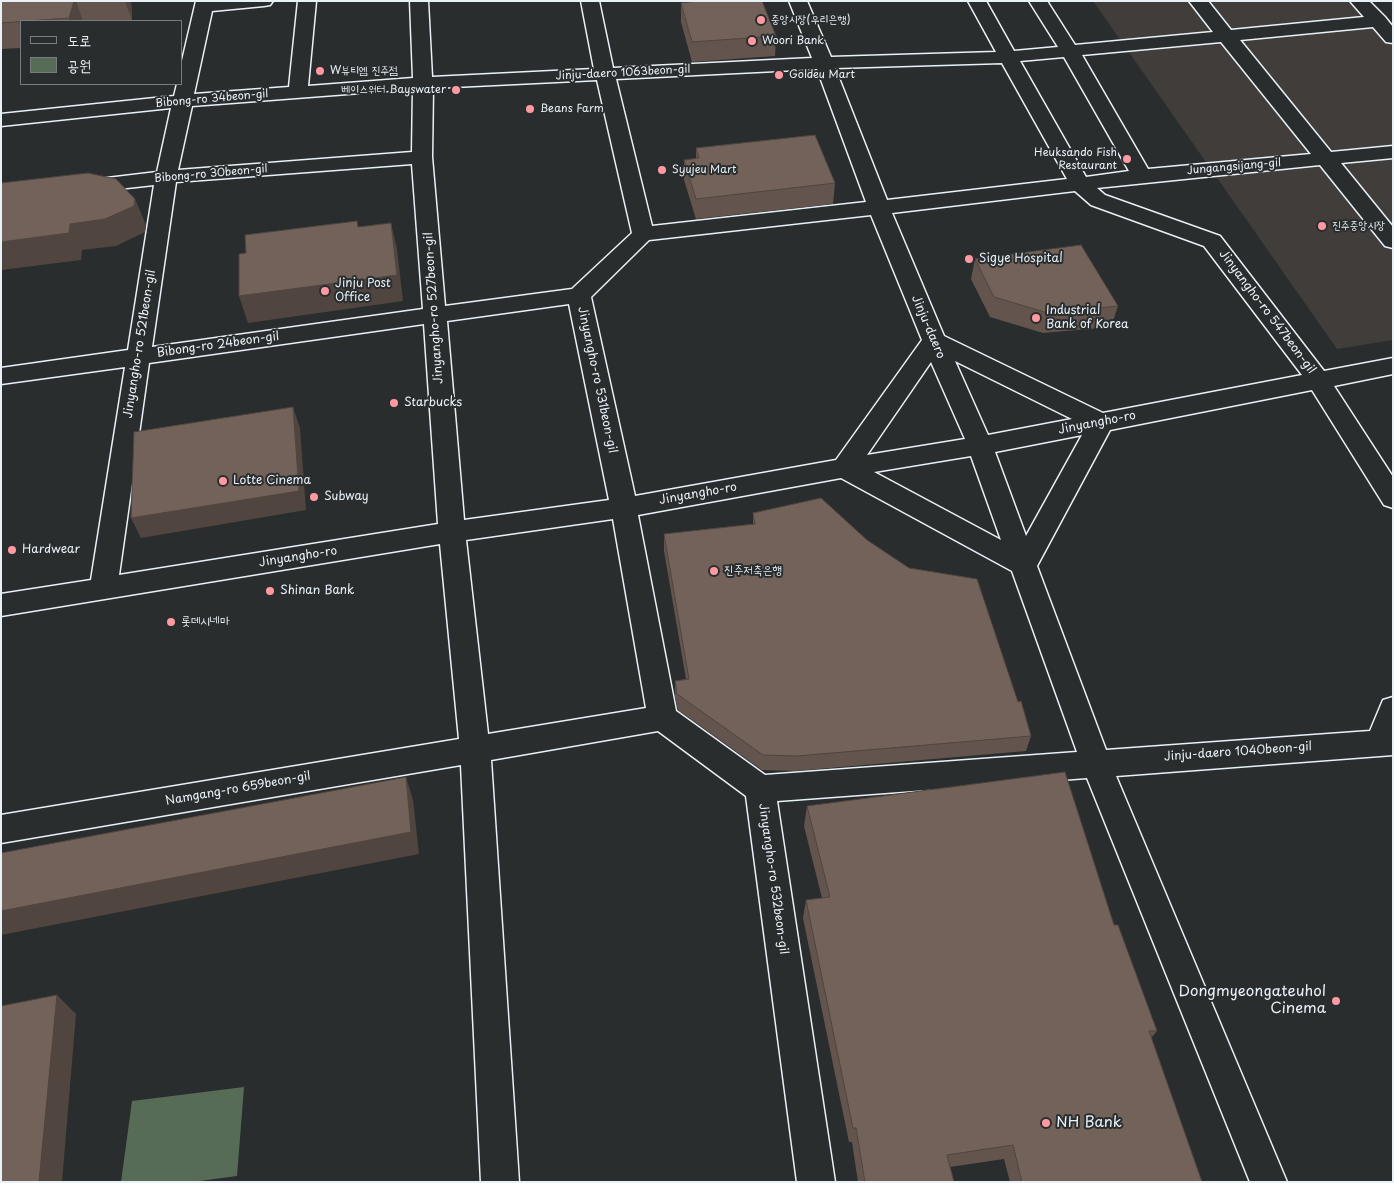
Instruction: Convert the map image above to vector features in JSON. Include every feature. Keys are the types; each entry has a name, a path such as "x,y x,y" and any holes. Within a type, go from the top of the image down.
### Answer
{"street":[{"path":"205,4 264,1"},
{"path":"298,92 307,1"},
{"name":"Jinyangho-ro 527beon-gil","path":"419,1 423,83 422,157 452,532"},
{"path":"590,1 605,74 643,234 1142,176 1069,50 1038,1"},
{"name":"Jinju-daero","path":"798,1 824,63 879,208 934,342 980,446 1096,763 1268,1182"},
{"name":"Jinyangho-ro 547beon-gil","path":"978,1 1008,58 1080,184 1098,200 1212,241 1318,380 1393,498"},
{"path":"1198,1 1393,241"},
{"path":"1359,1 1393,38"},
{"name":"Jinyangho-ro 521beon-gil","path":"103,589 166,177 205,4"},
{"path":"824,63 1008,58 1069,50 1379,22"},
{"name":"Jinju-daero 1063beon-gil","path":"423,83 824,63"},
{"name":"Bibong-ro 34beon-gil","path":"1,120 182,101 423,83"},
{"name":"Jungangsijang-gil","path":"1142,176 1393,152"},
{"name":"Bibong-ro 30beon-gil","path":"60,190 166,177 422,157"},
{"name":"Jinyangho-ro 531beon-gil","path":"624,508 579,295 643,234"},
{"name":"Bibong-ro 24beon-gil","path":"1,376 579,295"},
{"path":"934,342 1101,423 1024,565 844,468 934,342"},
{"name":"Jinyangho-ro","path":"1,605 452,532 624,508 844,468 980,446 1393,366"},
{"path":"624,508 662,718"},
{"path":"452,532 475,749 500,1182"},
{"path":"1389,749 1393,709"},
{"name":"Namgang-ro 659beon-gil","path":"1,829 662,718"},
{"name":"Jinyangho-ro 532beon-gil","path":"662,718 760,789 816,1182"},
{"name":"Jinju-daero 1040beon-gil","path":"760,789 1096,763 1389,749"}],"shaded area":[{"name":"진주중앙시장","path":"1093,1 1357,1 1393,39 1393,340 1337,349"}],"green space":[{"path":"244,1087 237,1176 192,1182 121,1182 132,1101"}],"building":[{"path":"1,1 74,1 69,18 20,20 20,22 1,23"},
{"path":"698,1 762,1 776,36 692,42 681,3"},
{"path":"815,135 835,183 696,199 684,160 699,158 696,148"},
{"path":"88,173 116,179 135,199 134,206 105,219 70,224 69,233 1,242 1,183"},
{"path":"357,221 358,227 391,223 397,275 239,296 239,254 246,253 245,235"},
{"path":"1081,245 1118,306 1048,313 994,297 975,259"},
{"name":"Lotte Cinema","path":"293,407 299,491 131,518 134,432"},
{"path":"821,498 867,540 909,568 977,579 1018,702 1021,701 1031,736 797,756 763,755 677,694 675,681 689,679 664,534 755,524 753,513"},
{"path":"1065,772 1114,925 1118,925 1157,1031 1149,1031 1202,1182 1022,1182 1013,1145 947,1155 954,1182 865,1182 856,1128 853,1128 806,900 830,897 807,806"},
{"path":"406,777 411,832 1,911 1,853"},
{"path":"57,995 39,1182 1,1182 1,1006"}],"place":[{"name":"중앙시장(우리은행)","path":"761,20"},
{"name":"Woori Bank","path":"752,41"},
{"name":"W뷰티엠 진주점","path":"320,71"},
{"name":"Goldeu Mart","path":"779,75"},
{"name":"베이스워터 Bayswater","path":"456,90"},
{"name":"Beans Farm","path":"530,109"},
{"name":"Heuksando Fish Restaurant","path":"1127,159"},
{"name":"Syujeu Mart","path":"662,170"},
{"name":"진주중앙시장","path":"1322,226"},
{"name":"Sigye Hospital","path":"969,259"},
{"name":"Jinju Post Office","path":"325,291"},
{"name":"Industrial Bank of Korea","path":"1036,318"},
{"name":"Starbucks","path":"394,403"},
{"name":"Lotte Cinema","path":"223,481"},
{"name":"Subway","path":"314,497"},
{"name":"Hardwear","path":"12,550"},
{"name":"진주저축은행","path":"714,571"},
{"name":"Shinan Bank","path":"270,591"},
{"name":"롯데시네마","path":"171,622"},
{"name":"Dongmyeongateuhol Cinema","path":"1336,1001"},
{"name":"NH Bank","path":"1046,1123"}]}
